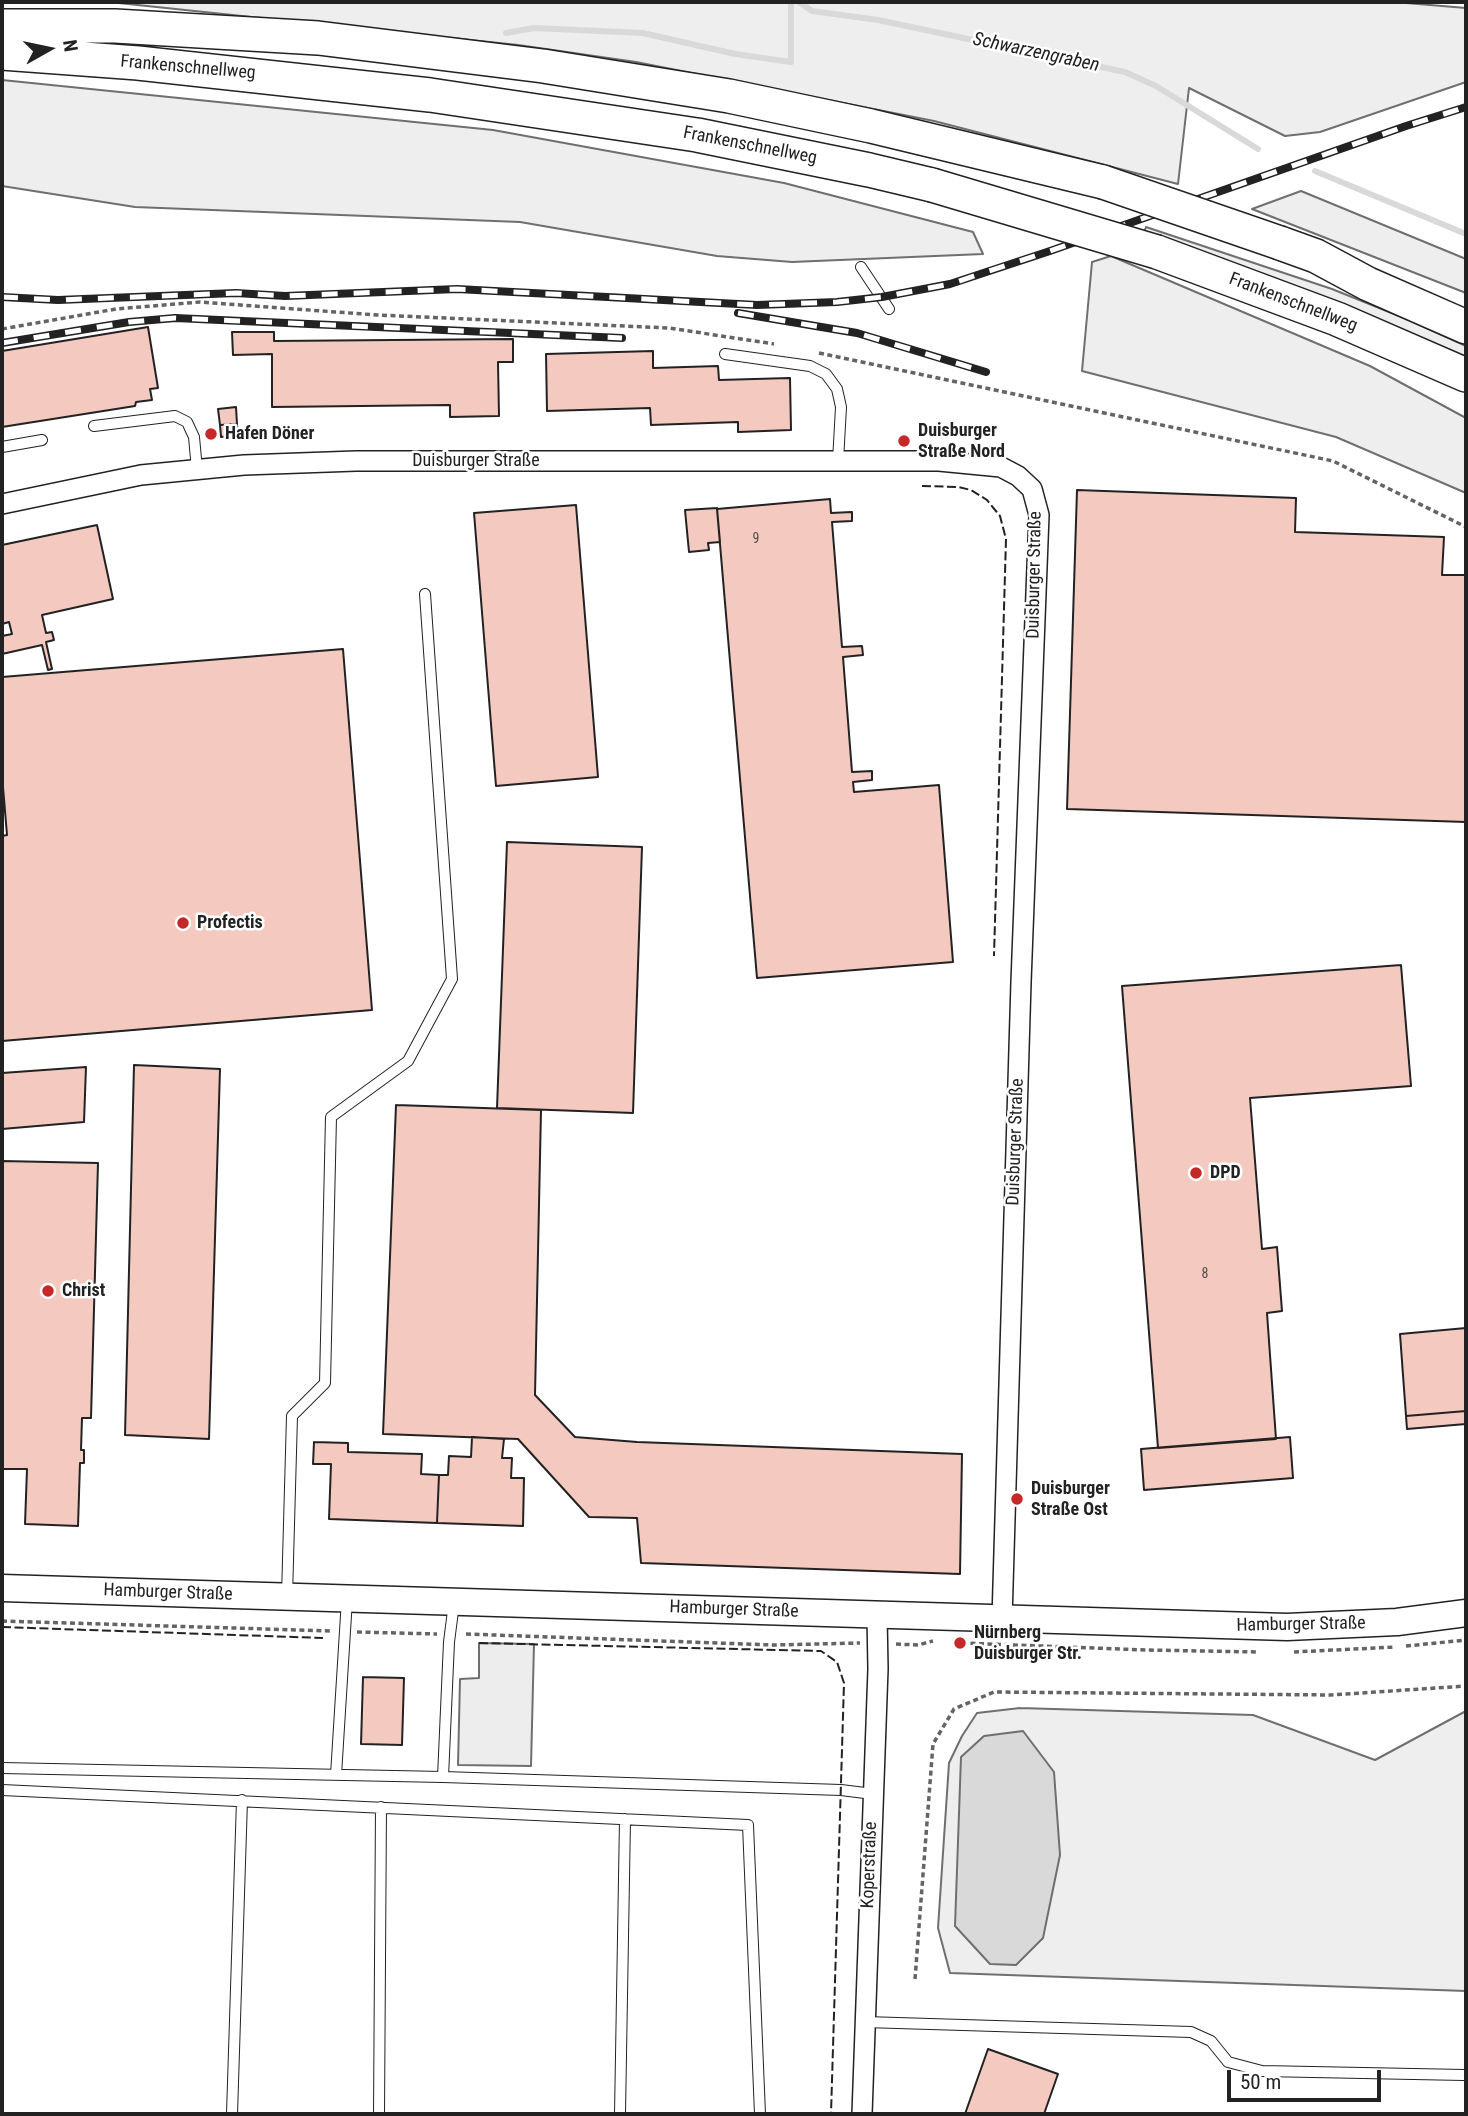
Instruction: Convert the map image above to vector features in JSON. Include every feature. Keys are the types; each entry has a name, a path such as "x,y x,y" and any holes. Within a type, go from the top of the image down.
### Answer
{"highway":[{"name":"Frankenschnellweg","path":"2,26 115,26 318,37 543,65 729,96 1056,169 1167,202 1316,256 1368,284 1466,327"},
{"name":"Frankenschnellweg","path":"2,53 276,76 484,102 697,135 932,185 1157,252 1324,314 1466,375"},
{"path":"1316,256 1374,270 1466,305"},
{"path":"1430,358 1466,387"}],"street":[{"name":"Duisburger Straße","path":"2,504 122,478 244,465 356,461 939,461 1001,467 1018,476 1032,489 1039,515 1021,982 1002,1619"},
{"name":"Hamburger Straße","path":"2,1588 1287,1627 1377,1623 1466,1613"},
{"name":"Koperstraße","path":"862,2114 877,1615"}],"lane":[{"path":"861,267 889,309"},
{"path":"725,354 810,366 826,374 837,389 841,407 838,461"},
{"path":"94,426 174,416 187,422 194,437 197,470"},
{"path":"2,447 43,440"},
{"path":"286,1597 292,1416 325,1383 331,1117 408,1061 452,979 425,594"},
{"path":"336,1775 347,1598"},
{"path":"443,1777 454,1601"},
{"path":"2,1768 443,1777 841,1790 873,1794"},
{"path":"2,1790 748,1825 760,2114"},
{"path":"232,2114 242,1800"},
{"path":"379,2114 381,1807"},
{"path":"620,2114 625,1819"},
{"path":"865,2022 1191,2032 1211,2041 1228,2062 1262,2071 1464,2075"}],"path":[{"path":"2,1622 773,1646 842,1642 918,1645 932,1641 946,1642"},
{"path":"1282,1652 1374,1650 1466,1640"},
{"path":"959,1642 1268,1652"},
{"path":"915,1979 933,1744 954,1709 994,1692 1331,1695 1466,1686"}],"shaded area":[{"path":"109,2 1394,2 1466,8 1466,82 1320,132 1285,136 1189,88 1178,184 934,121 636,62 518,45"},
{"path":"2,80 493,130 784,183 973,232 983,254 792,262 717,256 520,222 135,207 2,186"},
{"path":"1301,191 1466,259 1466,293 1252,209"},
{"path":"1146,227 1332,289 1409,320 1466,346 1466,362 1143,235"},
{"path":"1111,256 1370,366 1466,418 1466,493 1336,437 1082,371 1092,262"},
{"path":"479,1643 534,1644 531,1766 458,1765 460,1679 479,1678"},
{"path":"1020,1708 1253,1715 1375,1760 1466,1711 1466,1991 950,1973 938,1928 949,1763 977,1713"},
{"path":"1023,1731 1054,1772 1060,1855 1043,1938 1016,1965 990,1964 955,1926 961,1757 984,1736"}],"building":[{"path":"148,327 158,388 150,389 152,400 136,402 135,406 2,427 2,351"},
{"path":"232,332 274,332 274,341 513,339 513,362 498,362 499,416 450,417 450,405 272,407 272,354 233,355"},
{"path":"653,351 653,368 718,366 719,380 790,378 791,430 738,432 738,422 651,425 650,408 547,411 546,354"},
{"path":"236,407 237,424 220,425 218,409"},
{"path":"237,424 238,435 221,437 220,425"},
{"path":"1077,490 1296,498 1295,532 1444,537 1442,575 1466,575 1466,822 1067,809"},
{"path":"830,499 831,513 852,512 852,521 832,522 842,647 862,646 863,655 843,657 852,772 872,771 872,780 853,782 854,792 939,785 953,962 757,978 717,509"},
{"path":"576,505 598,777 496,786 474,513"},
{"path":"717,508 720,542 708,543 709,550 689,552 685,510"},
{"path":"97,525 113,599 42,615 46,633 52,632 54,640 46,642 52,669 48,670 42,645 2,654 2,636 12,634 9,622 2,624 2,545"},
{"name":"Profectis","path":"343,649 372,1010 2,1041 2,836 7,835 2,775 2,677"},
{"path":"507,842 642,847 633,1113 497,1108"},
{"name":"DPD","path":"1401,965 1411,1086 1250,1098 1262,1249 1277,1247 1282,1311 1267,1313 1276,1439 1158,1448 1122,986"},
{"path":"134,1065 220,1069 209,1439 125,1435"},
{"path":"86,1067 84,1122 2,1129 2,1073"},
{"path":"396,1105 541,1110 535,1395 575,1437 637,1442 962,1454 960,1574 641,1563 637,1518 589,1517 518,1439 383,1434"},
{"name":"Christ","path":"2,1161 98,1163 91,1418 82,1418 81,1450 84,1450 84,1463 80,1463 78,1526 25,1524 27,1469 2,1469"},
{"path":"1466,1328 1466,1411 1406,1416 1400,1334"},
{"path":"1466,1411 1466,1424 1407,1429 1406,1416"},
{"path":"472,1437 504,1439 502,1458 512,1458 511,1478 524,1478 523,1526 437,1523 439,1475 448,1475 449,1456 471,1457"},
{"path":"1290,1437 1293,1478 1144,1490 1141,1449"},
{"path":"314,1442 348,1443 348,1452 422,1454 421,1474 439,1475 437,1523 329,1519 331,1464 313,1464"},
{"path":"363,1677 404,1678 402,1745 361,1744"},
{"path":"988,2049 1058,2074 1044,2114 965,2114"}],"waterway":[{"path":"506,33 534,28 643,33 735,54 791,62 791,2"},
{"name":"Schwarzengraben","path":"799,2 812,11 878,20 1125,72 1156,86 1258,149"},
{"name":"Schwarzengraben","path":"1315,171 1466,234"}],"railway":[{"path":"2,297 58,300 236,293 285,296 457,289 757,305 837,302 882,297 950,284 1466,107"},
{"path":"738,313 857,333 986,372"},
{"path":"2,343 129,322 175,318 622,338"}],"fence":[{"path":"922,486 958,487 971,490 987,500 1000,516 1006,539 994,956"},
{"path":"2,1627 323,1638"},
{"path":"479,1643 821,1651 837,1662 844,1683 831,2114"}],"place":[{"name":"Hafen Döner","path":"211,434"},
{"name":"Duisburger Straße Nord","path":"904,441"},
{"name":"Profectis","path":"183,923"},
{"name":"DPD","path":"1196,1173"},
{"name":"Christ","path":"48,1291"},
{"name":"Duisburger Straße Ost","path":"1017,1499"},
{"name":"Nürnberg Duisburger Str.","path":"960,1643"}]}
